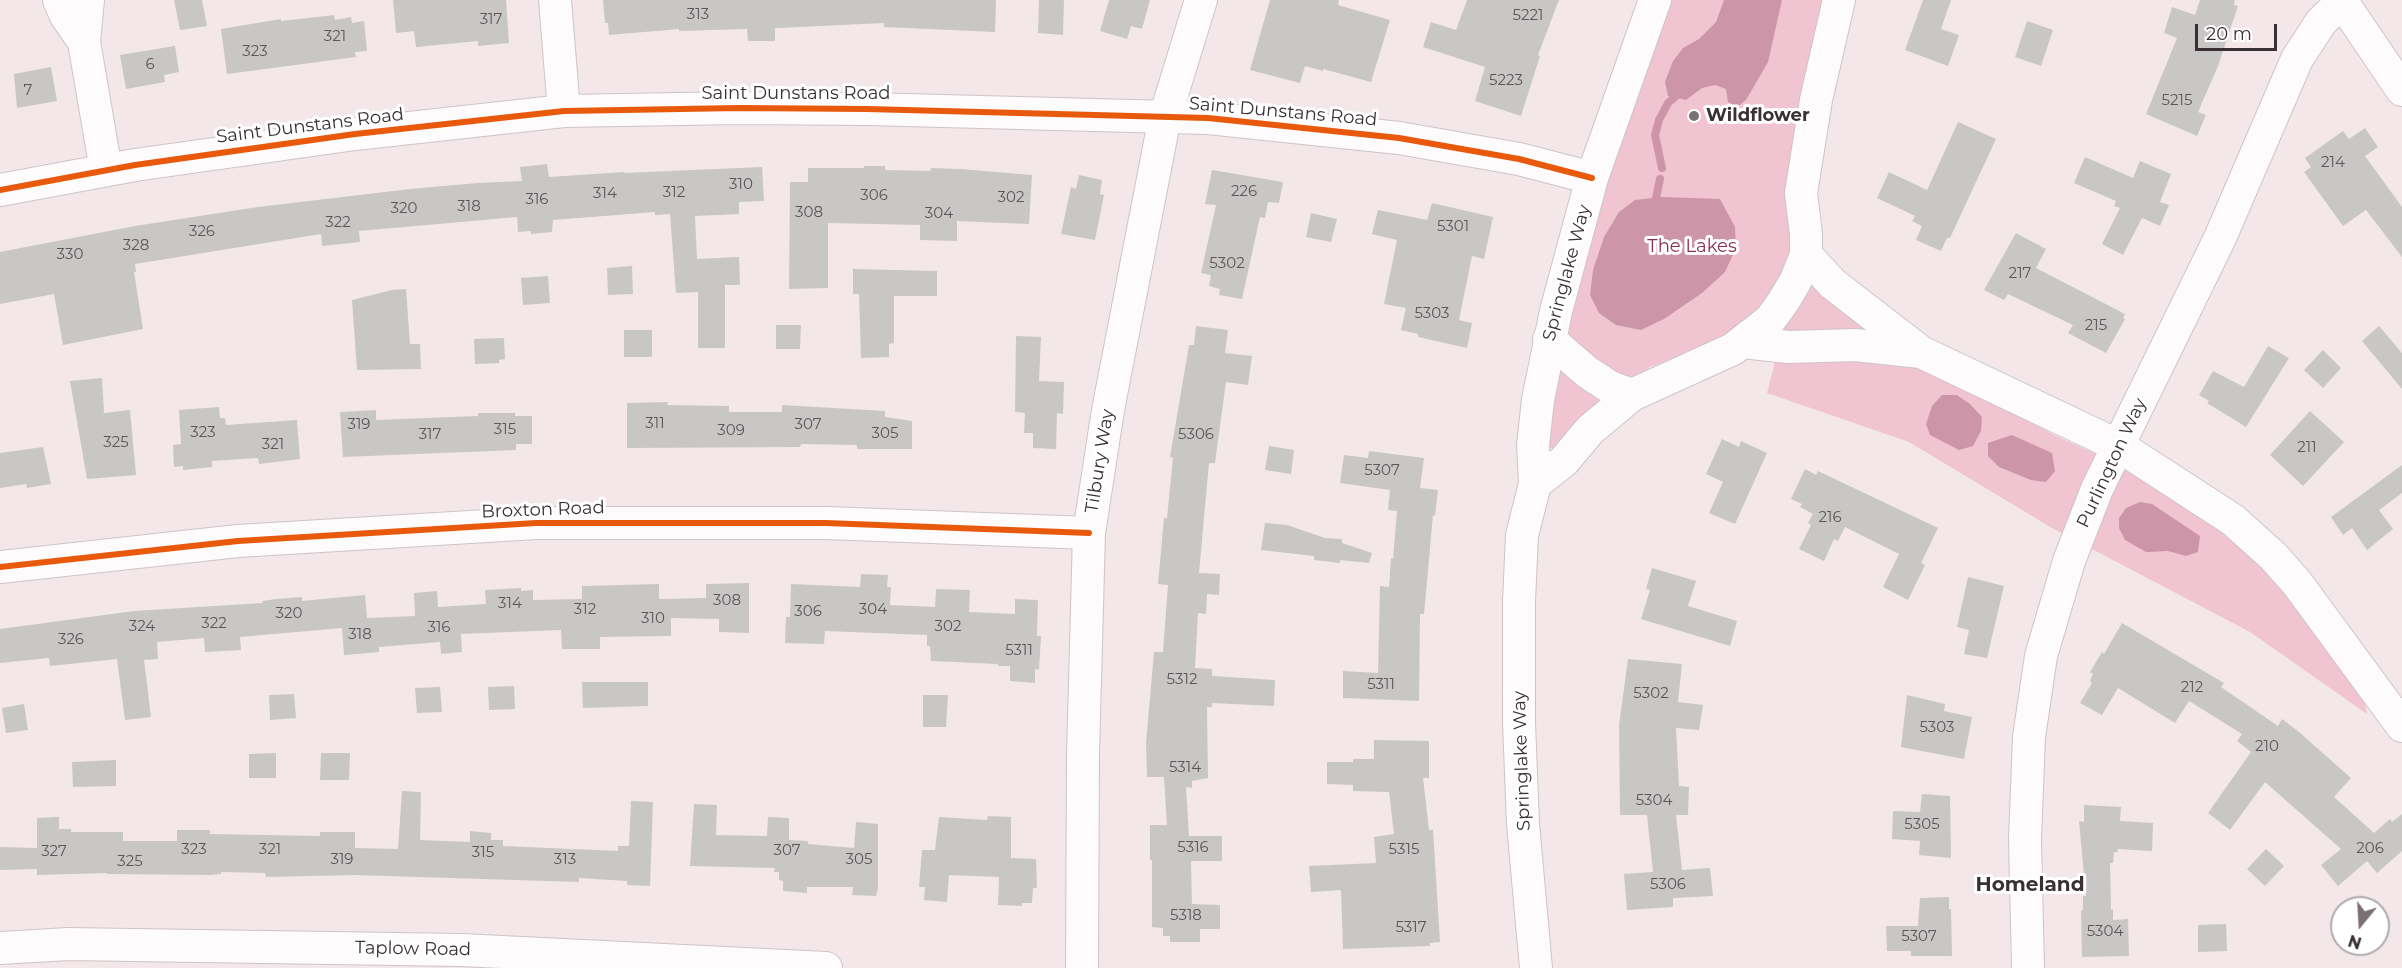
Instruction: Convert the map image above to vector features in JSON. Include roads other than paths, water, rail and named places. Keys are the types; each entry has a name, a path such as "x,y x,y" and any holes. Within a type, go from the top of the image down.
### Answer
{"street":[{"path":"59,0 66,16 84,42"},
{"path":"88,0 84,42 106,170"},
{"path":"555,0 564,111"},
{"name":"Tilbury Way","path":"1082,968 1083,756 1089,533 1108,410 1165,117 1201,0"},
{"name":"Springlake Way","path":"1536,968 1523,824 1519,723 1519,600 1522,535 1535,484 1533,445 1549,339 1592,178 1655,0"},
{"path":"1535,484 1564,461 1590,430 1632,395 1733,349 1743,342 1770,320 1795,282 1806,255 1801,194 1815,100 1839,0"},
{"path":"2342,1 2402,90"},
{"name":"Purlington Way","path":"2028,968 2025,839 2029,737 2041,656 2069,561 2097,489 2220,238 2297,59 2321,22 2342,1"},
{"name":"Saint Dunstans Road","path":"0,190 229,150 564,111 856,109 1208,118 1399,138 1519,159 1592,178"},
{"path":"1806,255 1833,284 1921,352 2118,446 2233,520 2273,556 2297,584 2402,726"},
{"path":"1549,339 1587,372 1610,387 1632,395"},
{"path":"1743,342 1788,346 1856,345 1921,352"},
{"name":"Broxton Road","path":"0,567 238,541 536,523 826,524 1089,533"},
{"name":"Taplow Road","path":"0,948 68,944 449,950 826,968"}],"waterway":[{"path":"1662,168 1655,135 1659,120 1668,103 1684,89"},
{"path":"1656,198 1660,179"}],"place":[{"name":"Wildflower","path":"1694,116"}],"district":[{"name":"Homeland","path":"2030,885"}],"park label":[{"name":"The Lakes","path":"1692,247"}]}
